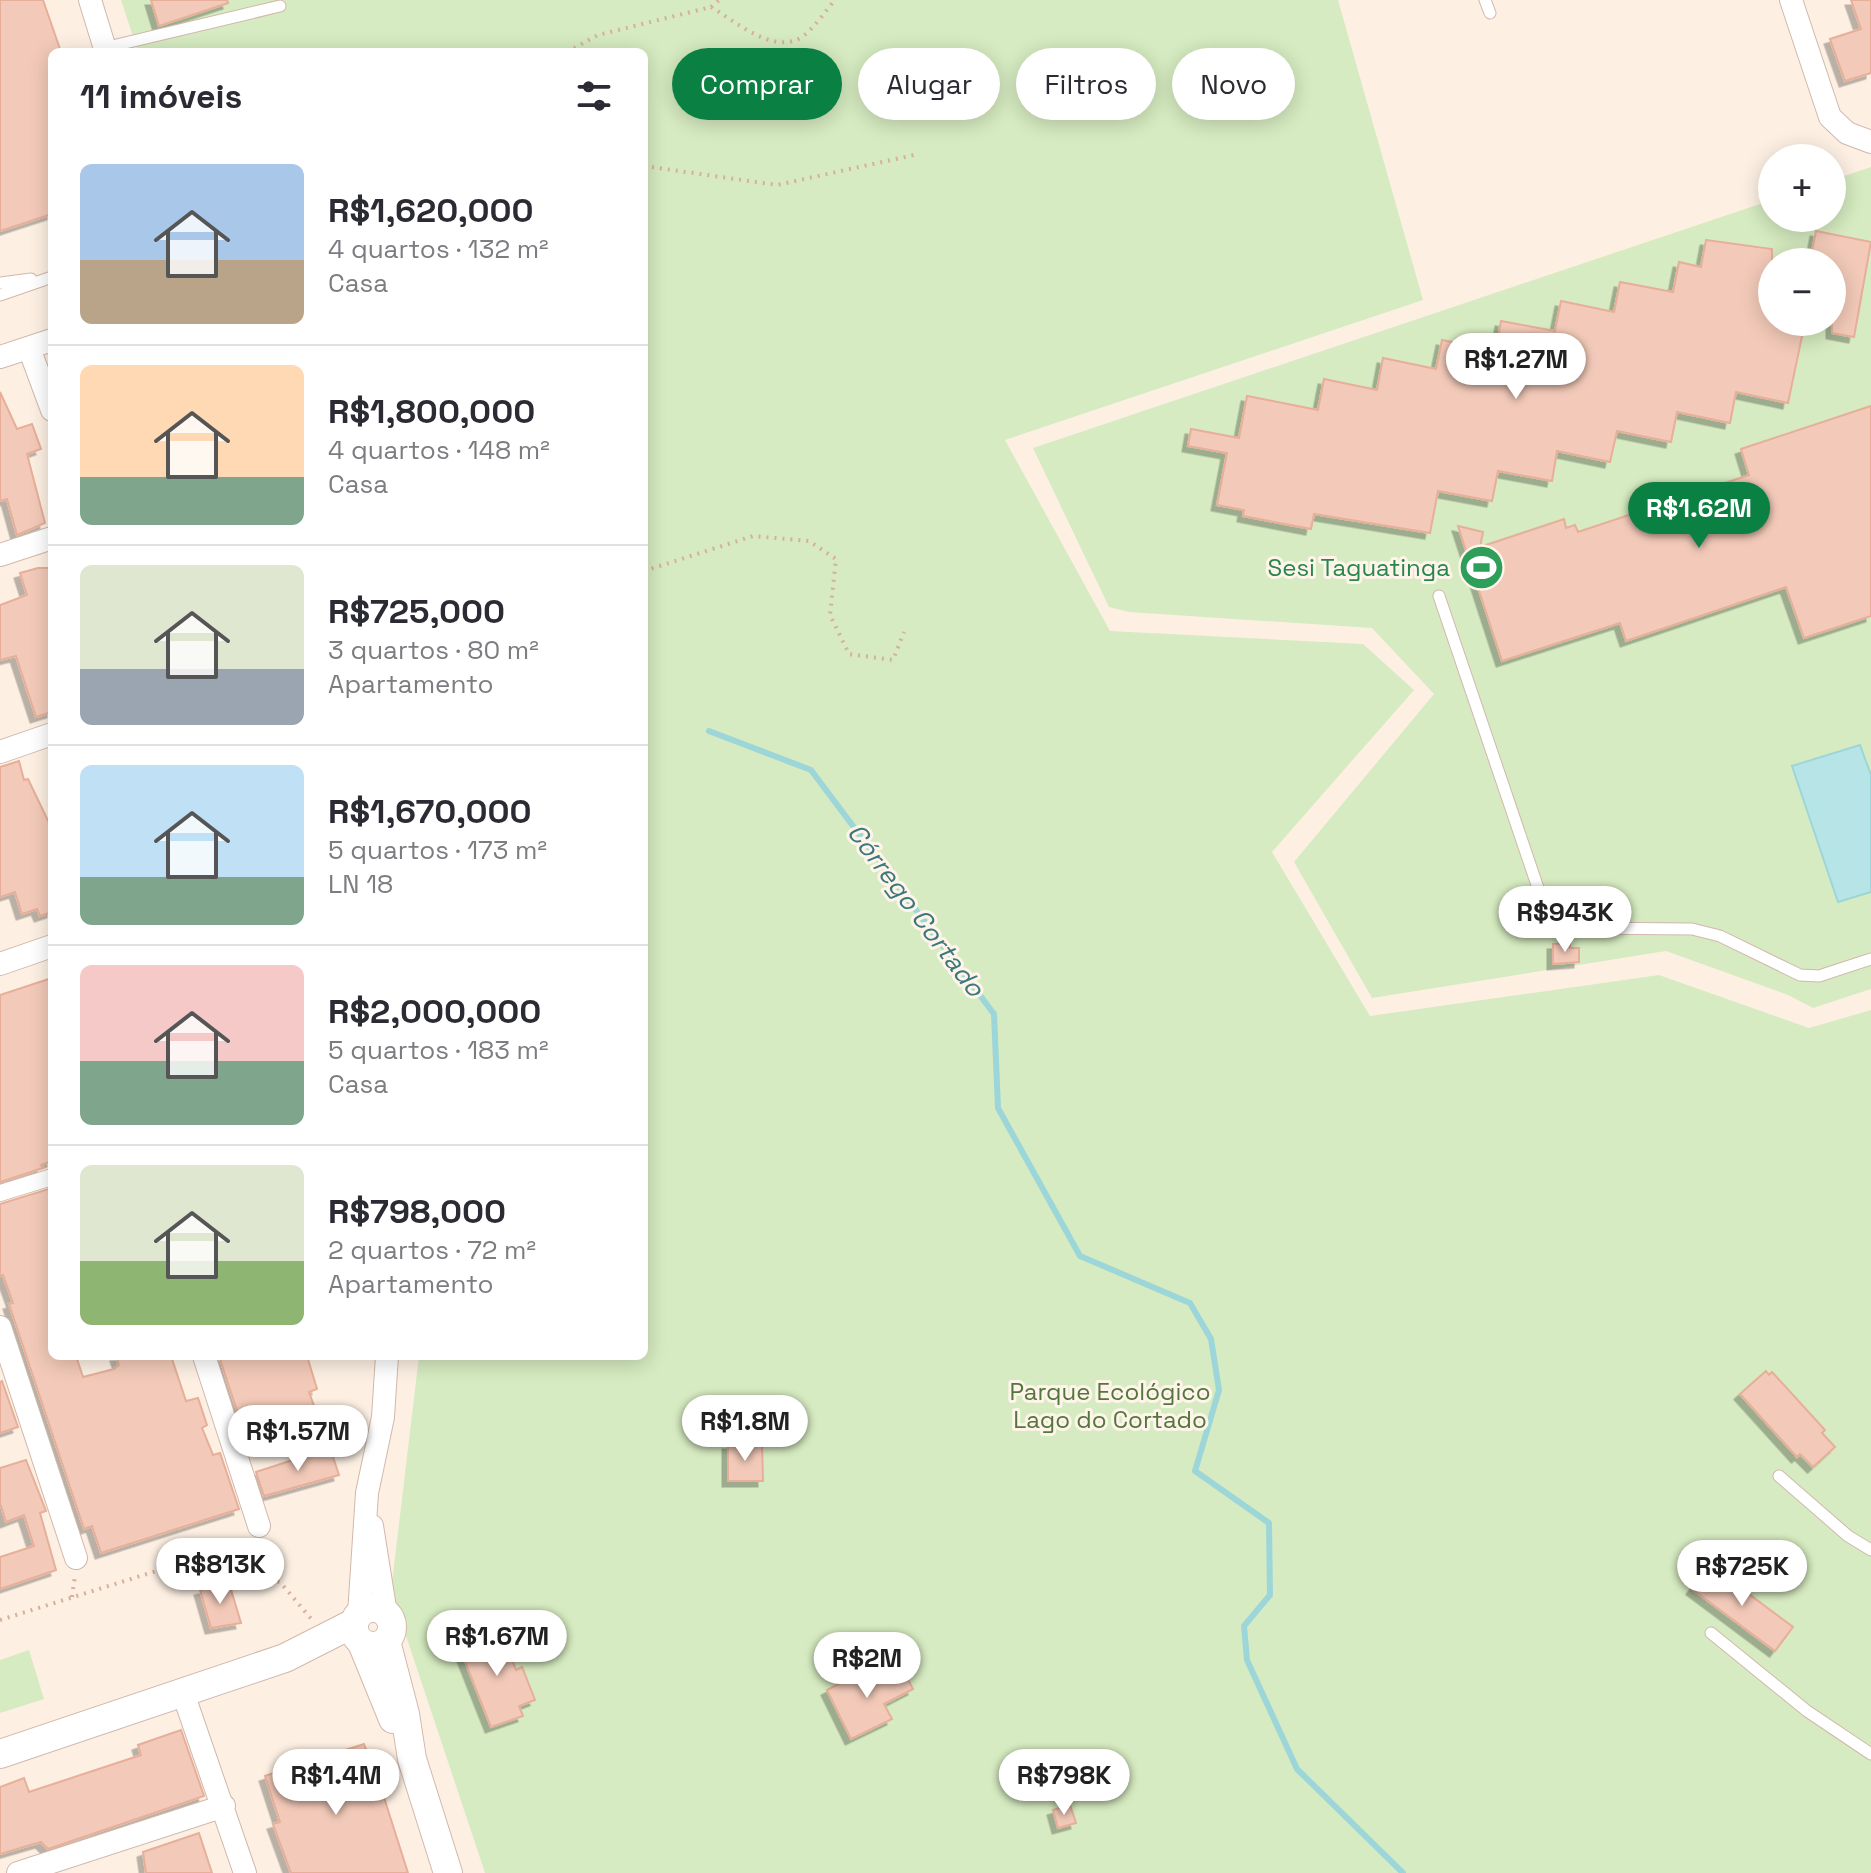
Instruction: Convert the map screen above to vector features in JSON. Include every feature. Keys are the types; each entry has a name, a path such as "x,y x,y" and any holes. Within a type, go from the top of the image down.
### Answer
{"street":[{"path":"90,0 104,48"},
{"path":"1791,0 1830,117 1847,133 1871,142"},
{"path":"0,357 48,341"},
{"path":"29,348 48,399"},
{"path":"0,555 48,539"},
{"path":"0,752 48,735"},
{"path":"0,964 48,947"},
{"path":"0,1193 48,1178"},
{"path":"0,1327 8,1375 76,1558"},
{"path":"205,1360 259,1526"},
{"path":"387,1360 383,1417 367,1493 368,1629 448,1873"},
{"path":"285,1658 327,1637 368,1629"},
{"path":"0,1754 368,1629"},
{"path":"183,1693 245,1873"},
{"path":"18,1873 224,1806"}],"lane":[{"path":"1485,0 1490,13"},
{"path":"113,48 280,6"},
{"path":"0,283 48,277"},
{"path":"0,295 48,278"},
{"path":"1439,596 1538,888 1556,913 1576,928 1692,929 1720,936 1800,975 1819,976 1871,959"},
{"path":"1779,1476 1848,1536 1871,1550"},
{"path":"1711,1633 1807,1711 1871,1754"}],"path":[{"path":"574,48 598,35 711,7 719,0"},
{"path":"711,7 765,38 782,42 798,40 835,0"},
{"path":"648,167 777,185 914,155"},
{"path":"648,570 753,536 809,541 836,559 830,615 849,654 893,660 904,632"},
{"path":"249,1576 259,1526"},
{"path":"0,1620 182,1563 280,1582 327,1637"}],"green space":[{"name":"Parque Ecológico Lago do Cortado","path":"121,0 1338,0 1423,300 1005,440 1110,631 1363,644 1414,690 1272,852 1370,1016 1659,975 1809,1028 1871,1010 1871,1873 485,1873 391,1591 419,1360 648,1360 648,48 137,48"},
{"name":"Sesi Taguatinga","path":"1871,167 1871,989 1813,1008 1788,995 1666,951 1372,998 1294,862 1434,694 1372,628 1129,612 1109,607 1033,448 1758,205 1758,232 1846,232 1846,175"},
{"path":"29,1650 44,1699 0,1713 0,1660"}],"water":[{"path":"1860,745 1871,775 1871,892 1838,902 1792,766"}],"building":[{"path":"0,0 43,0 60,48 48,48 48,215 0,231"},
{"path":"151,0 227,0 228,3 159,26"},
{"path":"1851,0 1871,0 1871,73 1845,81 1830,39 1861,29"},
{"path":"1816,232 1871,242 1854,337 1846,336 1846,248 1813,248"},
{"path":"1706,240 1765,248 1758,248 1758,336 1802,336 1788,403 1736,392 1730,423 1677,412 1671,442 1617,431 1610,462 1557,451 1552,481 1498,471 1492,501 1438,491 1430,533 1314,514 1311,529 1243,516 1244,510 1217,505 1227,453 1188,446 1191,429 1239,438 1247,396 1318,410 1324,379 1377,390 1383,358 1436,369 1442,340 1496,351 1501,321 1555,331 1561,301 1614,312 1620,282 1673,292 1679,262 1701,267"},
{"path":"0,392 17,429 32,424 41,449 27,454 45,523 17,535 7,499 0,501"},
{"path":"1871,406 1871,616 1804,638 1786,587 1626,641 1620,623 1502,661 1458,526 1483,532 1480,547 1564,519 1566,528 1575,525 1578,532 1749,475 1741,449"},
{"path":"48,568 48,713 36,717 16,656 0,660 0,605 27,595 20,573"},
{"path":"19,761 24,780 28,779 48,821 48,913 40,916 37,909 22,914 15,892 0,897 0,767"},
{"path":"1570,943 1570,948 1579,948 1579,962 1553,964 1553,944"},
{"path":"48,979 48,1162 41,1165 43,1168 0,1182 0,995"},
{"path":"48,1189 48,1360 77,1360 83,1377 114,1369 119,1365 117,1360 172,1360 186,1401 198,1398 207,1425 202,1428 213,1455 220,1453 239,1509 101,1553 92,1526 84,1529 9,1304 13,1303 3,1275 0,1276 0,1204"},
{"path":"220,1360 308,1360 317,1389 309,1392 321,1425 248,1444"},
{"path":"1766,1371 1769,1375 1772,1372 1825,1430 1822,1433 1835,1447 1813,1467 1800,1454 1797,1457 1740,1394"},
{"path":"0,1382 18,1427 0,1433"},
{"path":"728,1444 762,1444 763,1481 728,1481"},
{"path":"330,1448 339,1475 264,1496 256,1472"},
{"path":"26,1460 46,1511 40,1513 56,1570 0,1589 0,1557 34,1546 24,1515 6,1522 0,1503 0,1468"},
{"path":"1710,1565 1793,1627 1775,1651 1692,1589"},
{"path":"229,1583 241,1623 211,1628 200,1590"},
{"path":"500,1629 516,1670 522,1667 535,1700 519,1706 523,1716 491,1727 459,1646"},
{"path":"902,1668 913,1689 884,1704 892,1719 851,1739 827,1690 864,1671 871,1684"},
{"path":"181,1730 204,1796 48,1849 41,1842 0,1854 0,1787 24,1778 29,1792 141,1755 138,1745"},
{"path":"364,1744 372,1766 378,1764 385,1787 381,1788 408,1873 291,1873 273,1824 280,1822 265,1776"},
{"path":"1070,1805 1076,1823 1058,1828 1053,1810"},
{"path":"199,1833 212,1873 146,1873 143,1852"}],"waterway":[{"name":"Córrego Cortado","path":"709,731 811,770 994,1014 998,1108 1080,1256 1190,1303 1211,1339 1219,1390 1195,1471 1269,1523 1270,1595 1244,1626 1247,1660 1297,1769 1403,1873"}],"place":[{"name":"Sesi Taguatinga","path":"1481,568"}]}
